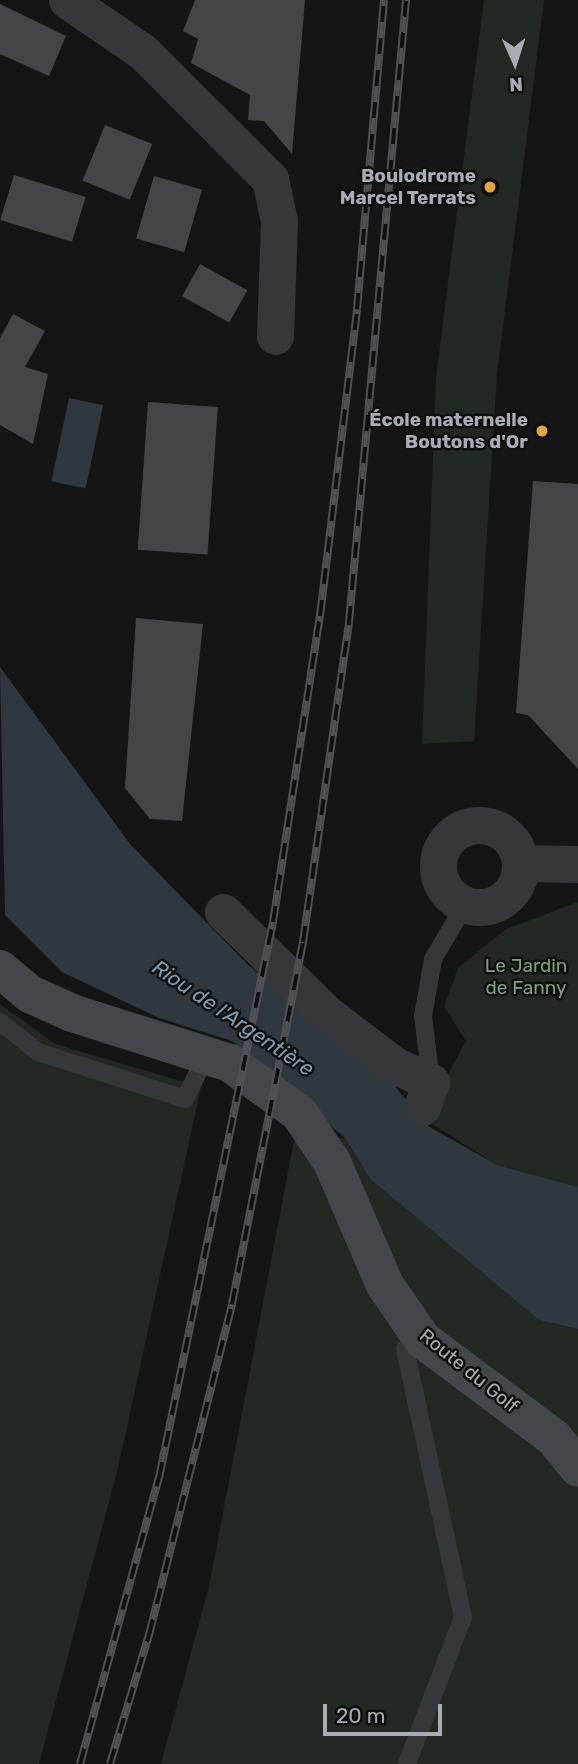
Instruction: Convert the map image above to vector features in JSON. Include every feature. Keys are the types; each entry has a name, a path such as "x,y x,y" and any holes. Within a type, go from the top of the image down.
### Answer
{"street":[{"path":"67,0 143,52 270,179 279,220 275,336"},
{"path":"474,825 492,827 507,836 520,863 508,895 494,904 465,905 442,886 437,871 451,835 474,825"},
{"path":"520,863 578,864"},
{"path":"223,912 326,1013 394,1065 426,1095"},
{"path":"0,969 30,994 72,1013 206,1056"},
{"name":"Route du Golf","path":"206,1056 230,1063 299,1113 331,1162 385,1285 423,1340 554,1438 578,1468"}],"lane":[{"path":"426,1095 424,1016 433,959 465,905"},
{"path":"0,1022 38,1052 185,1099 206,1056"},
{"path":"405,1349 426,1422 463,1617 407,1764"}],"green space":[{"name":"Boulodrome Marcel Terrats","path":"484,0 544,0 497,375 474,741 422,744 436,377"},
{"name":"Le Jardin de Fanny","path":"578,902 578,1187 497,1165 424,1119 466,1041 444,1007 458,968 506,929"},
{"path":"0,1004 55,1044 201,1087 118,1468 39,1764 0,1764"},
{"path":"345,1138 370,1179 539,1320 578,1329 578,1764 161,1764 209,1586 294,1140"}],"water":[{"path":"69,398 103,405 86,488 51,481"},
{"name":"Riou de l'Argentière","path":"0,667 130,844 247,964 388,1078 428,1126 497,1165 578,1187 578,1329 539,1320 370,1179 345,1138 232,1041 159,1018 62,972 5,915"}],"building":[{"path":"195,0 305,0 292,154 264,121 248,120 250,95 191,63 198,39 183,31"},
{"path":"0,4 66,36 49,76 0,54"},
{"path":"105,125 152,144 130,200 83,181"},
{"path":"14,175 86,197 72,242 0,220"},
{"path":"154,176 202,190 184,252 136,238"},
{"path":"200,264 247,290 229,323 182,296"},
{"path":"13,314 45,331 25,367 48,374 33,444 0,425 0,338"},
{"path":"148,402 218,407 208,555 138,550"},
{"path":"533,481 578,484 578,769 528,715 516,713"},
{"path":"136,618 203,624 182,821 150,819 125,788"}],"railway":[{"path":"80,1764 159,1478 273,922 320,616 357,309 384,0"},
{"path":"110,1764 149,1635 232,1304 303,942 349,622 406,0"}],"place":[{"name":"Boulodrome Marcel Terrats","path":"490,187"},
{"name":"École maternelle Boutons d'Or","path":"542,431"}]}
